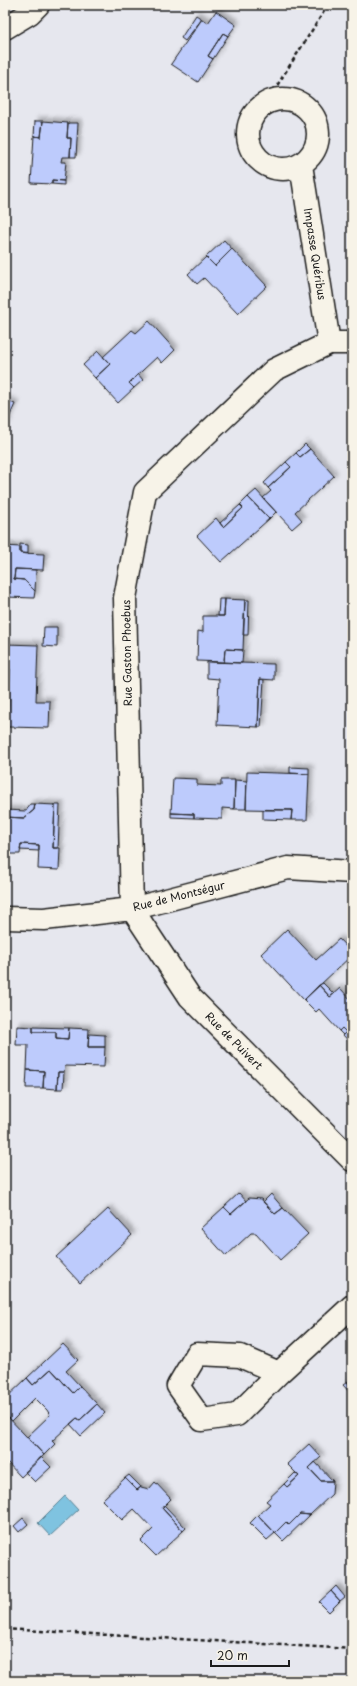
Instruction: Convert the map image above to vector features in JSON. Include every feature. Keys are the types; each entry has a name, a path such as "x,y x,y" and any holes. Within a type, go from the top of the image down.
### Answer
{"street":[{"path":"5,28 30,13 38,5"},
{"path":"278,99 290,100 301,104 314,117 319,134 316,147 310,157 301,165 290,169 268,167 259,161 252,152 248,141 248,130 254,115 266,103 278,99"},
{"name":"Impasse Quéribus","path":"301,165 329,343"},
{"name":"Rue Gaston Phoebus","path":"132,909 125,598 144,492 274,370 329,343 352,343"},
{"name":"Rue de Montségur","path":"5,918 44,919 132,909 288,868 352,872"},
{"name":"Rue de Puivert","path":"132,909 190,997 352,1160"},
{"path":"279,1373 352,1306"}],"path":[{"path":"266,103 328,5"},
{"path":"5,1629 352,1649"}],"water":[{"path":"65,1496 78,1510 50,1536 38,1523"}],"building":[{"path":"216,11 236,25 228,36 223,33 208,56 213,59 198,82 171,64 202,19 208,23"},
{"path":"196,15 202,19 185,41 181,38"},
{"path":"223,33 228,36 213,59 208,56"},
{"path":"35,121 43,121 41,137 34,136"},
{"path":"43,121 68,123 67,138 71,138 70,157 62,157 61,162 66,162 64,181 52,180 52,184 31,183 34,136 41,137"},
{"path":"68,123 78,123 76,157 70,157 71,138 67,138"},
{"path":"52,180 64,181 64,185 52,184"},
{"path":"224,240 232,249 215,266 206,257"},
{"path":"232,249 267,286 238,314 204,278 197,284 188,274 206,257 215,266"},
{"path":"149,321 175,350 162,363 157,357 129,383 134,388 118,403 95,378 110,364 103,357 132,330 136,333"},
{"path":"98,351 110,364 95,378 83,365"},
{"path":"138,374 143,380 134,388 129,383"},
{"path":"5,400 15,404 5,427"},
{"path":"305,444 310,449 300,457 296,453"},
{"path":"310,449 334,476 295,512 302,520 292,529 263,498 271,491 268,488 291,467 286,462 296,453 300,457"},
{"path":"286,462 291,467 268,488 264,483"},
{"path":"256,490 276,512 269,519 248,497"},
{"path":"248,497 269,519 221,562 197,536 216,518 223,527 243,508 240,505"},
{"path":"240,505 243,508 223,527 220,523"},
{"path":"20,544 28,545 28,554 20,553"},
{"path":"5,546 20,547 20,553 44,554 43,570 15,569 14,579 24,580 35,591 34,598 7,597"},
{"path":"15,569 36,570 35,591 24,580 14,579"},
{"path":"219,599 225,599 224,616 218,616"},
{"path":"225,599 245,600 243,650 225,649 224,662 197,661 198,631 203,632 203,616 224,616"},
{"path":"245,600 249,600 248,635 243,635"},
{"path":"44,627 57,627 57,647 43,646"},
{"path":"5,644 38,645 36,701 50,701 49,728 8,727 10,669 5,669"},
{"path":"225,649 243,650 242,663 224,662"},
{"path":"207,662 274,664 274,680 260,679 258,727 217,725 219,679 207,678"},
{"path":"260,679 264,680 261,727 258,727"},
{"path":"290,767 309,768 309,774 290,773"},
{"path":"247,772 309,774 307,820 291,820 292,810 246,809"},
{"path":"173,778 197,779 197,785 221,786 221,780 235,780 234,809 222,808 222,819 194,818 194,814 171,813"},
{"path":"235,780 247,781 246,809 234,809"},
{"path":"30,804 35,804 34,810 24,818 5,817 5,810 26,811"},
{"path":"35,804 55,805 53,848 60,848 59,870 38,869 39,845 21,844 20,854 5,854 5,817 24,818 34,810"},
{"path":"55,805 60,805 58,848 53,848"},
{"path":"263,810 292,810 291,820 263,819"},
{"path":"171,813 194,814 194,818 171,817"},
{"path":"21,844 39,845 39,851 20,850"},
{"path":"287,929 316,960 339,939 352,953 352,955 304,1000 261,954"},
{"path":"323,983 334,994 330,997 319,985"},
{"path":"319,985 330,997 340,988 352,1001 352,1045 343,1035 346,1032 342,1028 339,1031 319,1009 316,1012 304,1000"},
{"path":"17,1026 33,1027 33,1032 56,1032 56,1038 68,1039 69,1028 89,1029 88,1047 105,1047 104,1067 65,1066 64,1072 58,1072 57,1089 43,1088 44,1071 27,1070 28,1045 16,1045"},
{"path":"33,1027 69,1028 68,1039 56,1038 56,1032 33,1032"},
{"path":"342,1028 346,1032 343,1035 339,1031"},
{"path":"89,1034 105,1035 105,1047 88,1047"},
{"path":"27,1070 44,1071 43,1088 26,1088"},
{"path":"58,1072 64,1072 63,1089 57,1089"},
{"path":"239,1193 246,1201 231,1214 224,1207"},
{"path":"271,1194 283,1208 275,1214 263,1202"},
{"path":"249,1198 261,1199 275,1214 283,1208 308,1234 280,1260 256,1233 251,1233 226,1256 201,1228 224,1207 231,1214"},
{"path":"108,1209 132,1235 80,1283 56,1257"},
{"path":"63,1344 78,1360 66,1371 80,1386 73,1393 51,1369 33,1385 27,1378"},
{"path":"51,1369 73,1393 80,1386 97,1404 80,1420 77,1418 52,1441 55,1444 44,1455 27,1437 50,1415 47,1410 35,1398 12,1421 5,1414 5,1399 27,1378 33,1385"},
{"path":"352,1377 352,1387 347,1382"},
{"path":"347,1382 352,1387 352,1395 343,1385"},
{"path":"97,1404 105,1413 81,1436 70,1424 77,1418 80,1420"},
{"path":"5,1414 44,1455 21,1477 5,1460"},
{"path":"309,1444 321,1457 309,1468 321,1481 333,1481 332,1494 310,1515 300,1514 289,1525 286,1522 275,1533 258,1515 270,1504 266,1501 284,1484 287,1487 299,1476 287,1464"},
{"path":"41,1457 51,1467 35,1482 25,1472"},
{"path":"315,1462 333,1481 321,1481 309,1468"},
{"path":"295,1473 299,1476 287,1487 284,1484"},
{"path":"129,1475 141,1487 137,1490 125,1478"},
{"path":"125,1478 137,1490 141,1487 149,1489 155,1482 171,1499 162,1508 183,1531 156,1556 141,1541 153,1529 134,1509 122,1520 102,1500"},
{"path":"164,1505 186,1528 183,1531 162,1508"},
{"path":"300,1514 310,1515 283,1541 275,1533 286,1522 289,1525"},
{"path":"258,1515 275,1533 267,1540 250,1523"},
{"path":"23,1518 28,1524 19,1532 14,1526"},
{"path":"336,1586 345,1597 340,1601 331,1591"},
{"path":"331,1591 340,1601 329,1612 319,1602"}]}
